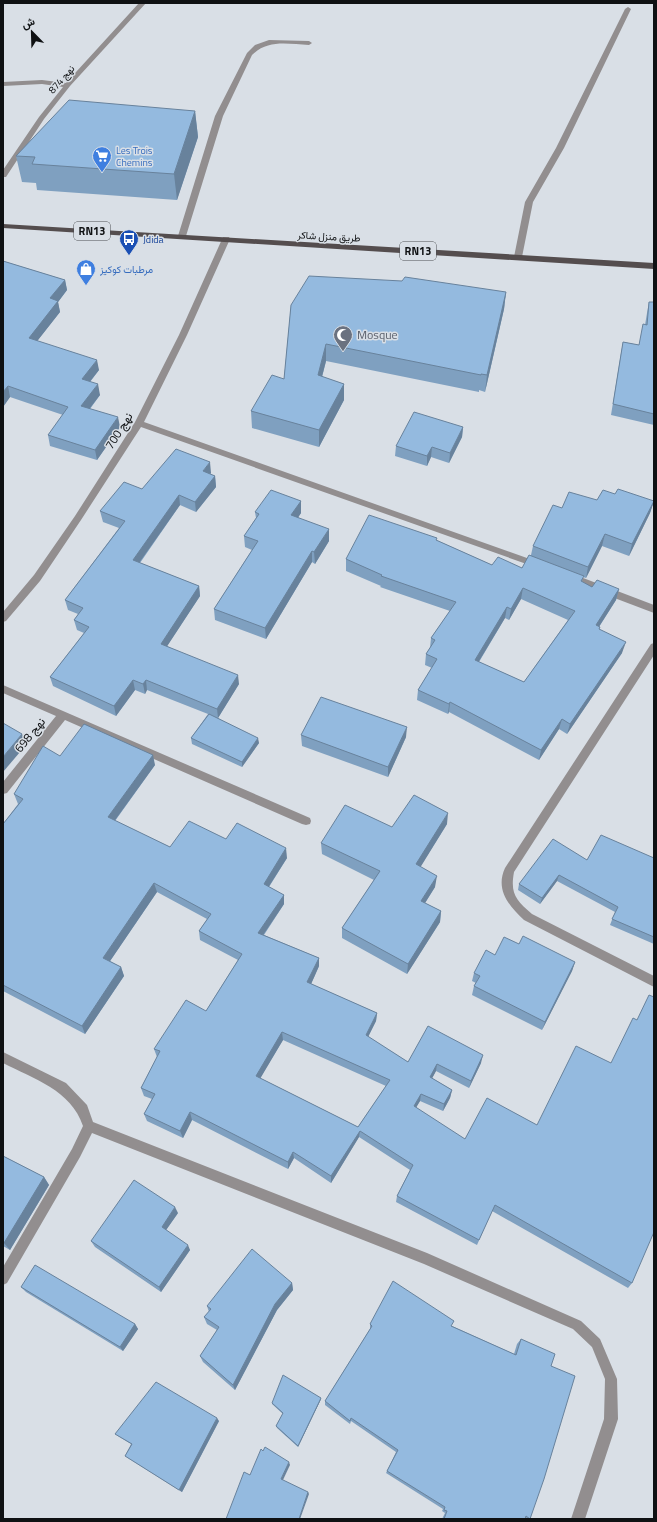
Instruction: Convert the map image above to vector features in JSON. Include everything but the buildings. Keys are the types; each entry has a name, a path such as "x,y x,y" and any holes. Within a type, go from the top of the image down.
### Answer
{"main road":[{"name":"طريق منزل شاكر","path":"3,226 654,266"}],"street":[{"name":"نهج 874","path":"3,175 41,118 68,85 143,3"},
{"path":"518,257 529,202 560,148 628,9"},
{"path":"182,236 219,116 248,54 257,46 269,42 309,43"},
{"path":"3,84 42,82 68,85"},
{"name":"نهج 700","path":"3,618 37,578 78,518 139,423 183,335 226,239"},
{"path":"139,423 550,569"},
{"path":"564,575 654,609"},
{"path":"654,647 509,871 506,883 512,902 528,917 654,982"},
{"path":"3,689 306,821"},
{"name":"نهج 698","path":"3,790 63,715"},
{"path":"3,1057 62,1087 84,1109 89,1126 76,1153 3,1279"},
{"path":"89,1126 427,1259 577,1325 596,1343 611,1379 611,1419 578,1519"}],"place":[{"name":"Les Trois Chemins","path":"102,173"},
{"name":"Jdida","path":"129,256"},
{"name":"مرطبات كوكيز","path":"86,286"},
{"name":"Mosque","path":"343,352"}]}
